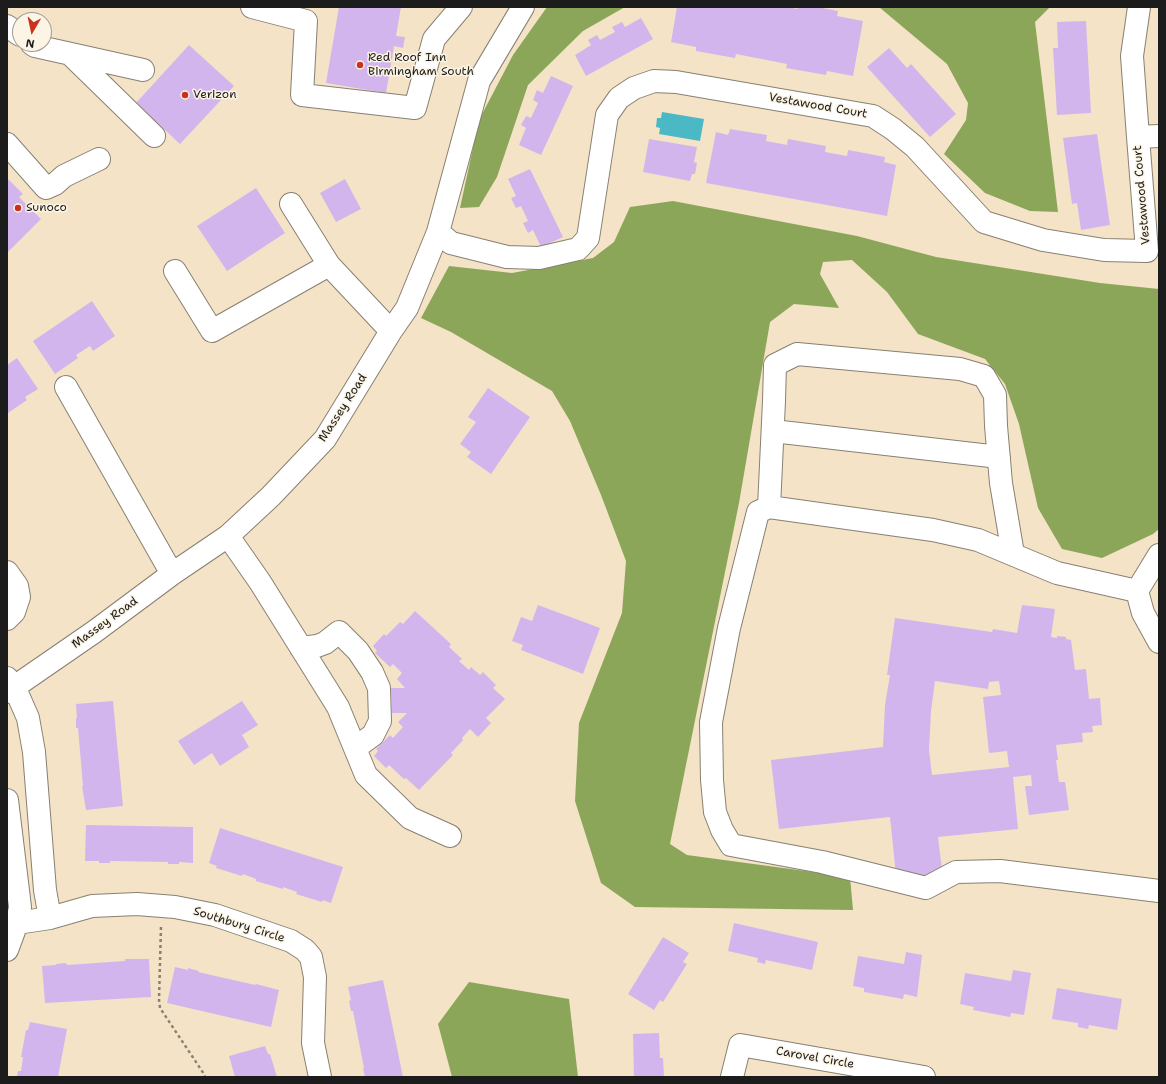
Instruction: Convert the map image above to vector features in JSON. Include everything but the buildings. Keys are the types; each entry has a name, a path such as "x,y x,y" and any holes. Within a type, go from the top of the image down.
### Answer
{"street":[{"path":"252,7 306,21 302,95 415,108 434,39 461,7"},
{"name":"Massey Road","path":"9,685 94,632 172,574 228,536 271,496 325,439 407,308 438,232 479,81 524,7"},
{"path":"1138,137 1132,56 1139,7"},
{"path":"52,50 143,70"},
{"path":"70,54 154,136"},
{"name":"Vestawood Court","path":"438,232 451,243 507,256 539,258 578,250 588,238 607,115 619,98 634,88 654,81 676,82 873,116 893,129 915,147 984,222 1043,240 1104,250 1147,251 1138,137 1159,136"},
{"path":"7,144 46,188 55,184 64,176 99,159"},
{"path":"291,204 329,266 392,331"},
{"path":"175,271 212,331 329,266"},
{"path":"769,507 775,365 797,354 847,357 960,370 984,376 995,395 1001,483 1013,554"},
{"path":"66,387 172,574"},
{"path":"773,431 999,457"},
{"path":"1137,591 1056,573 978,540 933,530 769,507 758,512 729,628 711,722 712,780 715,812 722,830 731,845 822,862 926,888 956,872 1000,870 1159,891"},
{"path":"228,536 260,582 338,707 366,775 410,818 450,836"},
{"path":"1159,555 1137,591 1143,613 1159,642"},
{"path":"7,572 17,586 19,597 14,612 7,619"},
{"path":"302,648 317,646 325,643 339,632 358,651 372,672 379,688 380,721 373,735 355,748"},
{"path":"9,685 28,718 34,752 45,888 50,918"},
{"path":"7,800 20,907 17,923 7,950"},
{"path":"19,891 45,888"},
{"name":"Southbury Circle","path":"17,923 50,918 92,906 137,904 175,907 215,915 291,941 305,950 311,957 315,977 313,1043 320,1077"},
{"name":"Carovel Circle","path":"732,1077 740,1045 924,1077"}],"path":[{"path":"162,906 158,1000 160,1008 205,1077"}],"green space":[{"path":"547,7 625,7 583,31 528,85 497,177 479,207 460,208 479,120 513,55"},
{"path":"879,7 1050,7 1035,22 1058,212 1030,211 985,193 944,154 966,120 968,103 947,64"},
{"path":"673,201 857,236 936,257 1100,283 1159,289 1159,529 1153,534 1102,558 1062,549 1038,508 1019,424 1005,384 985,359 918,334 887,292 852,260 823,262 820,274 839,308 794,304 770,322 739,503 670,844 687,855 850,877 853,910 635,907 601,883 575,801 579,723 622,613 626,561 601,495 570,421 552,391 451,332 421,318 449,266 512,273 593,258 614,242 630,207"},
{"path":"469,982 569,999 578,1077 452,1077 438,1024"}],"water":[{"path":"662,112 704,119 700,141 659,134 660,128 656,127 657,118 661,118"}],"place":[{"name":"Red Roof Inn Birmingham South","path":"360,65"},
{"name":"Verizon","path":"185,95"},
{"name":"Sunoco","path":"18,208"}]}
